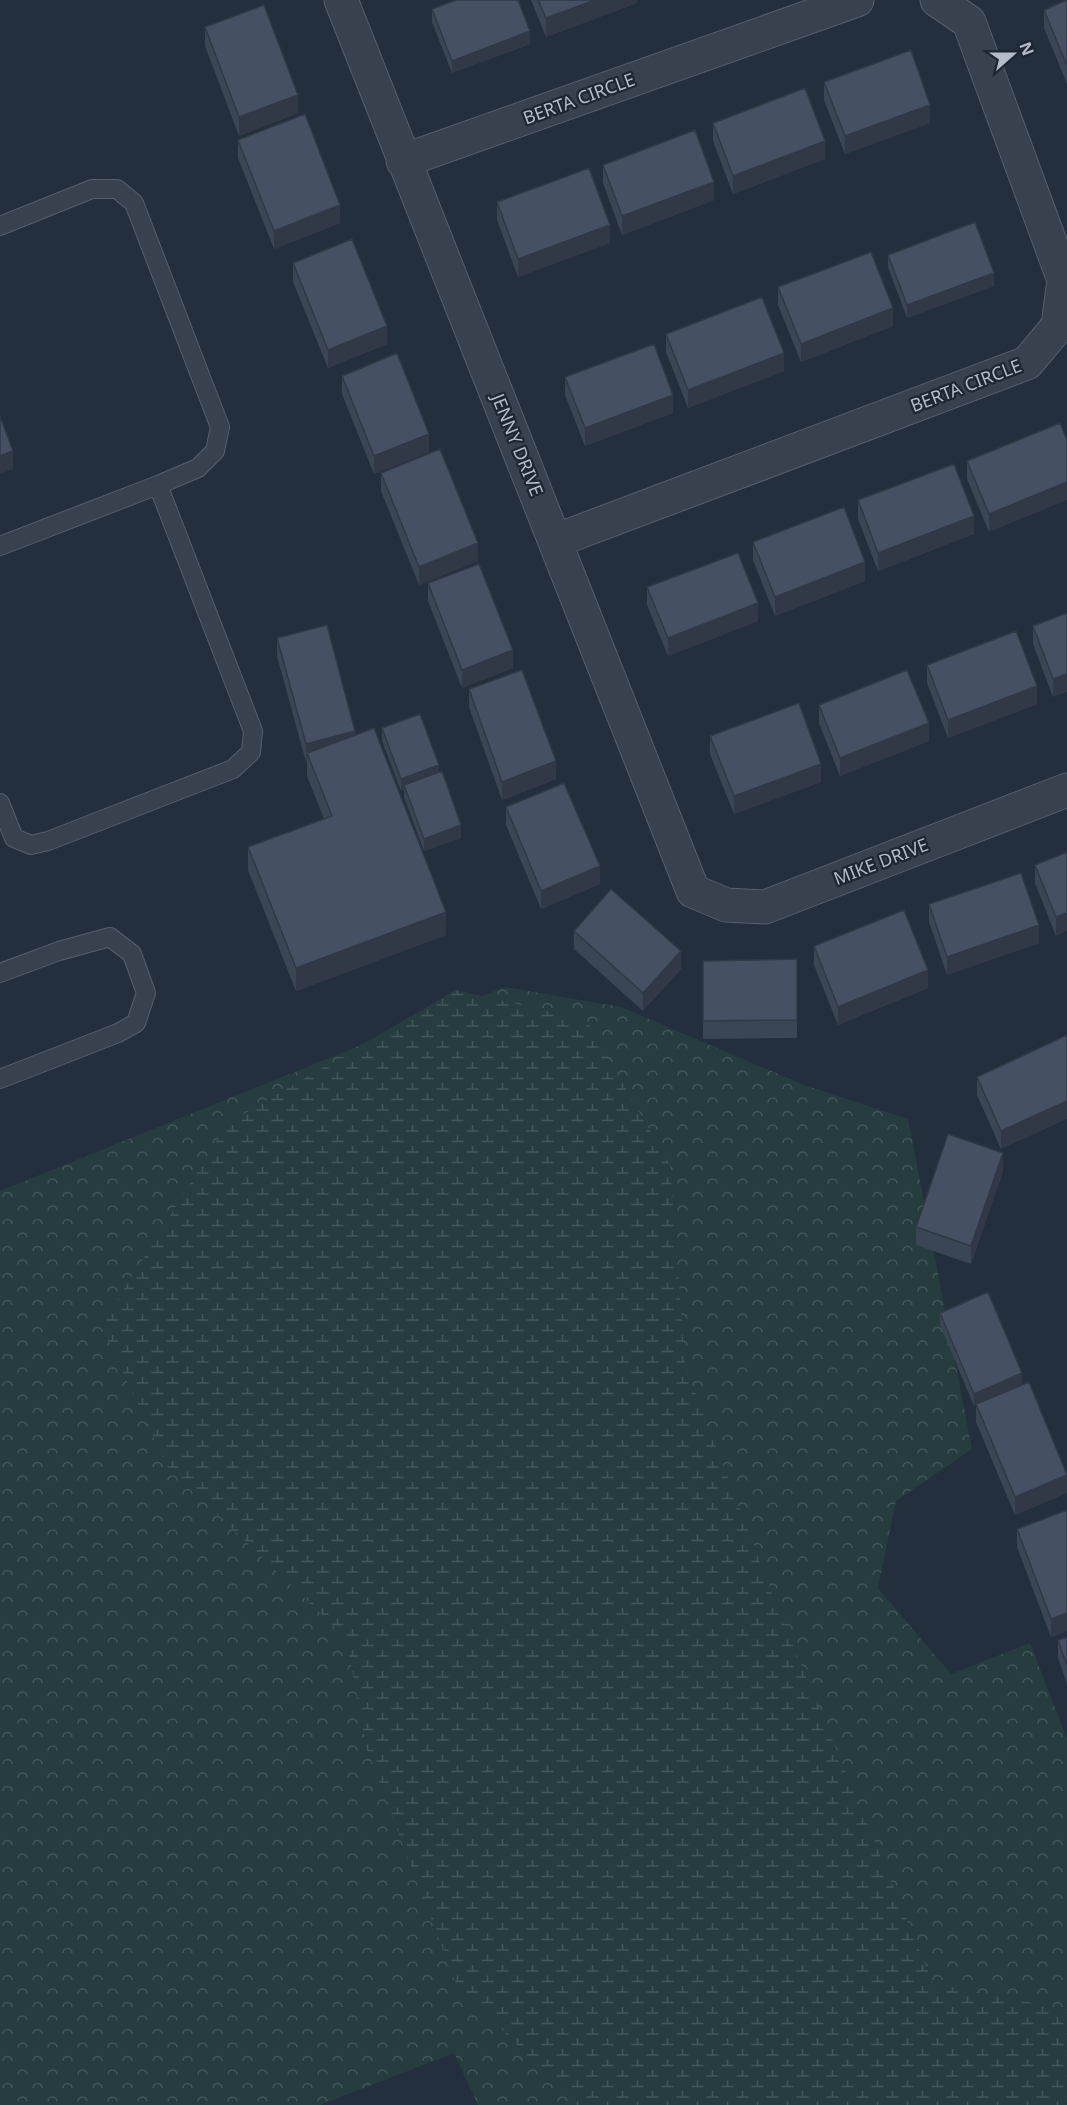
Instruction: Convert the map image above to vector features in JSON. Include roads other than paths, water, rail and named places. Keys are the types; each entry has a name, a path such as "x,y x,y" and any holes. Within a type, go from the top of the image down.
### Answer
{"street":[{"name":"JENNY DRIVE","path":"341,0 693,891"},
{"name":"BERTA CIRCLE","path":"403,161 857,0"},
{"name":"BERTA CIRCLE","path":"555,541 1027,363 1058,326 1064,280 969,22 937,0"},
{"name":"MIKE DRIVE","path":"693,891 726,905 765,907 1067,790"}],"lane":[{"path":"0,226 92,189 117,189 134,203 220,427 215,451 198,468 0,546"},
{"path":"0,803 14,838 31,845 233,769 251,752 253,731 158,485"},
{"path":"0,974 59,951 111,937 132,954 146,993 136,1023 118,1033 0,1079"}]}
